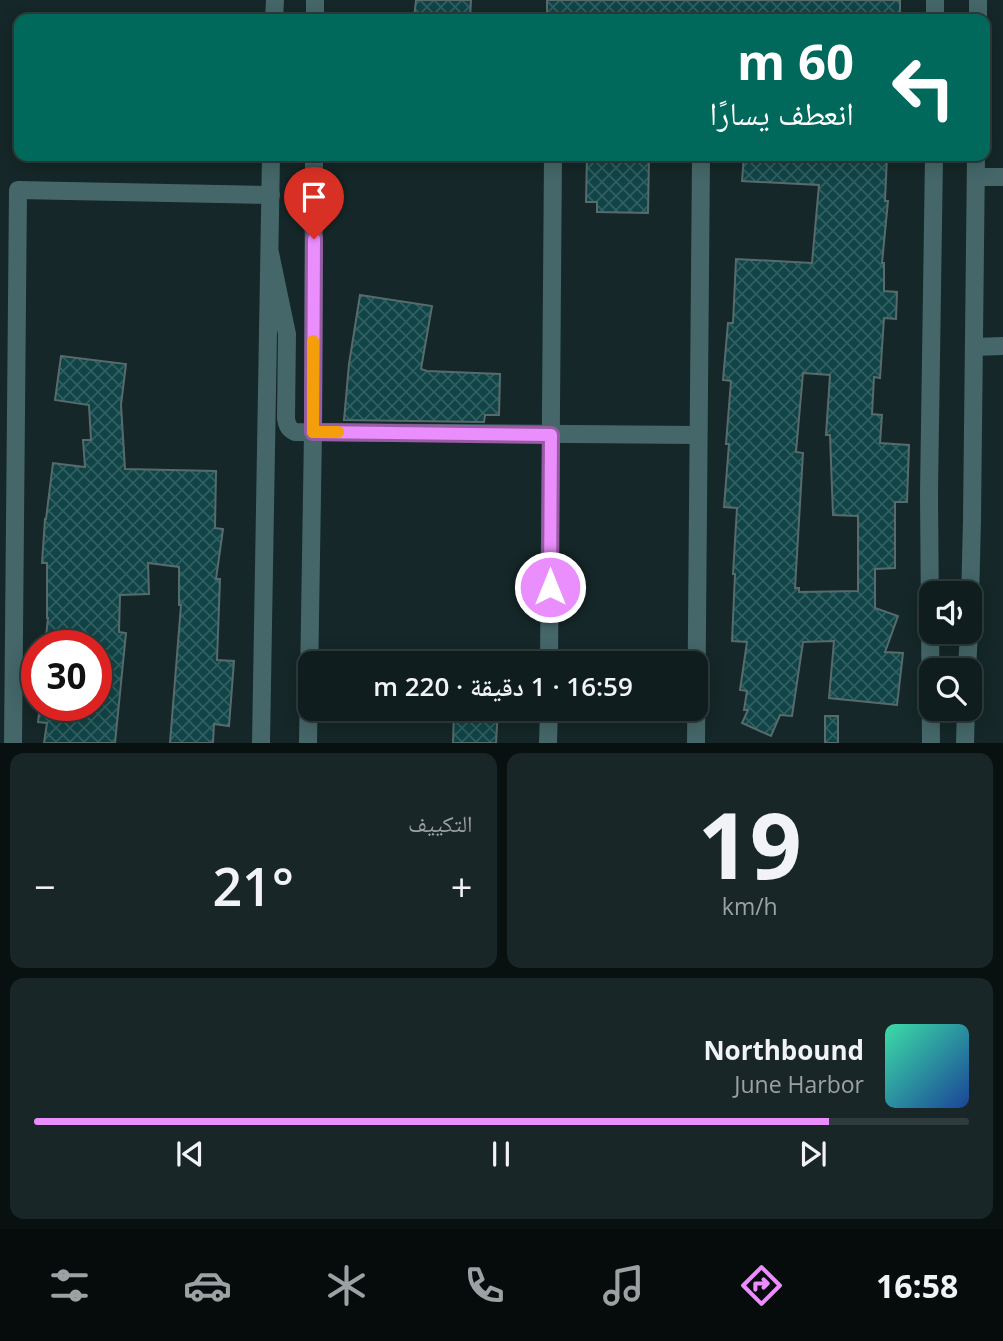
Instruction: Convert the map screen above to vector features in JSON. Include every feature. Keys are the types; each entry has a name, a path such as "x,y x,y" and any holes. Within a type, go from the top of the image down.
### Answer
{"street":[{"path":"261,743 271,161"},
{"path":"308,743 314,161"},
{"path":"549,651 552,161"},
{"path":"696,743 701,161"},
{"path":"931,743 929,493 933,161"},
{"path":"970,581 976,161"},
{"path":"976,177 1003,177"},
{"path":"13,743 9,190 271,195"},
{"path":"270,253 287,334 287,425 295,432 698,435"},
{"path":"974,347 1003,346"},
{"path":"548,743 549,721"},
{"path":"965,743 966,721"}],"building":[{"path":"416,0 471,0 470,14 415,14"},
{"path":"547,0 900,0 900,14 547,14"},
{"path":"587,161 649,161 648,213 597,212 597,202 586,202"},
{"path":"744,161 887,161 885,201 888,201 882,263 884,291 897,292 896,319 884,318 880,378 874,377 872,414 882,415 880,443 909,445 907,502 895,502 895,568 875,569 875,608 898,616 885,652 903,653 897,705 829,698 834,641 803,642 792,716 780,715 771,736 742,723 748,710 744,710 747,691 740,690 747,642 732,641 737,508 724,507 731,381 723,380 728,323 733,323 736,259 812,263 819,185 742,181","holes":["803,373 830,375 826,435 830,435 833,515 858,516 858,591 799,592 799,588 795,588 803,453 796,452"]},
{"path":"360,295 432,306 421,369 500,374 499,415 485,415 484,422 344,420 349,364"},
{"path":"61,356 126,364 121,405 125,469 216,471 215,528 223,529 216,579 220,579 217,660 234,661 229,726 214,724 213,743 170,743 181,605 179,567 148,563 149,594 120,595 119,632 126,633 115,743 44,743 47,723 38,721 112,721 112,630 47,630 47,563 42,563 53,463 85,467 83,440 91,440 89,405 55,400"},
{"path":"825,716 838,716 838,743 825,743"},
{"path":"454,721 497,721 496,743 453,743"}],"slow traffic":[{"path":"313,341 313,432 338,432"}],"route":[{"path":"314,239 313,432 551,435 550,587"}]}
